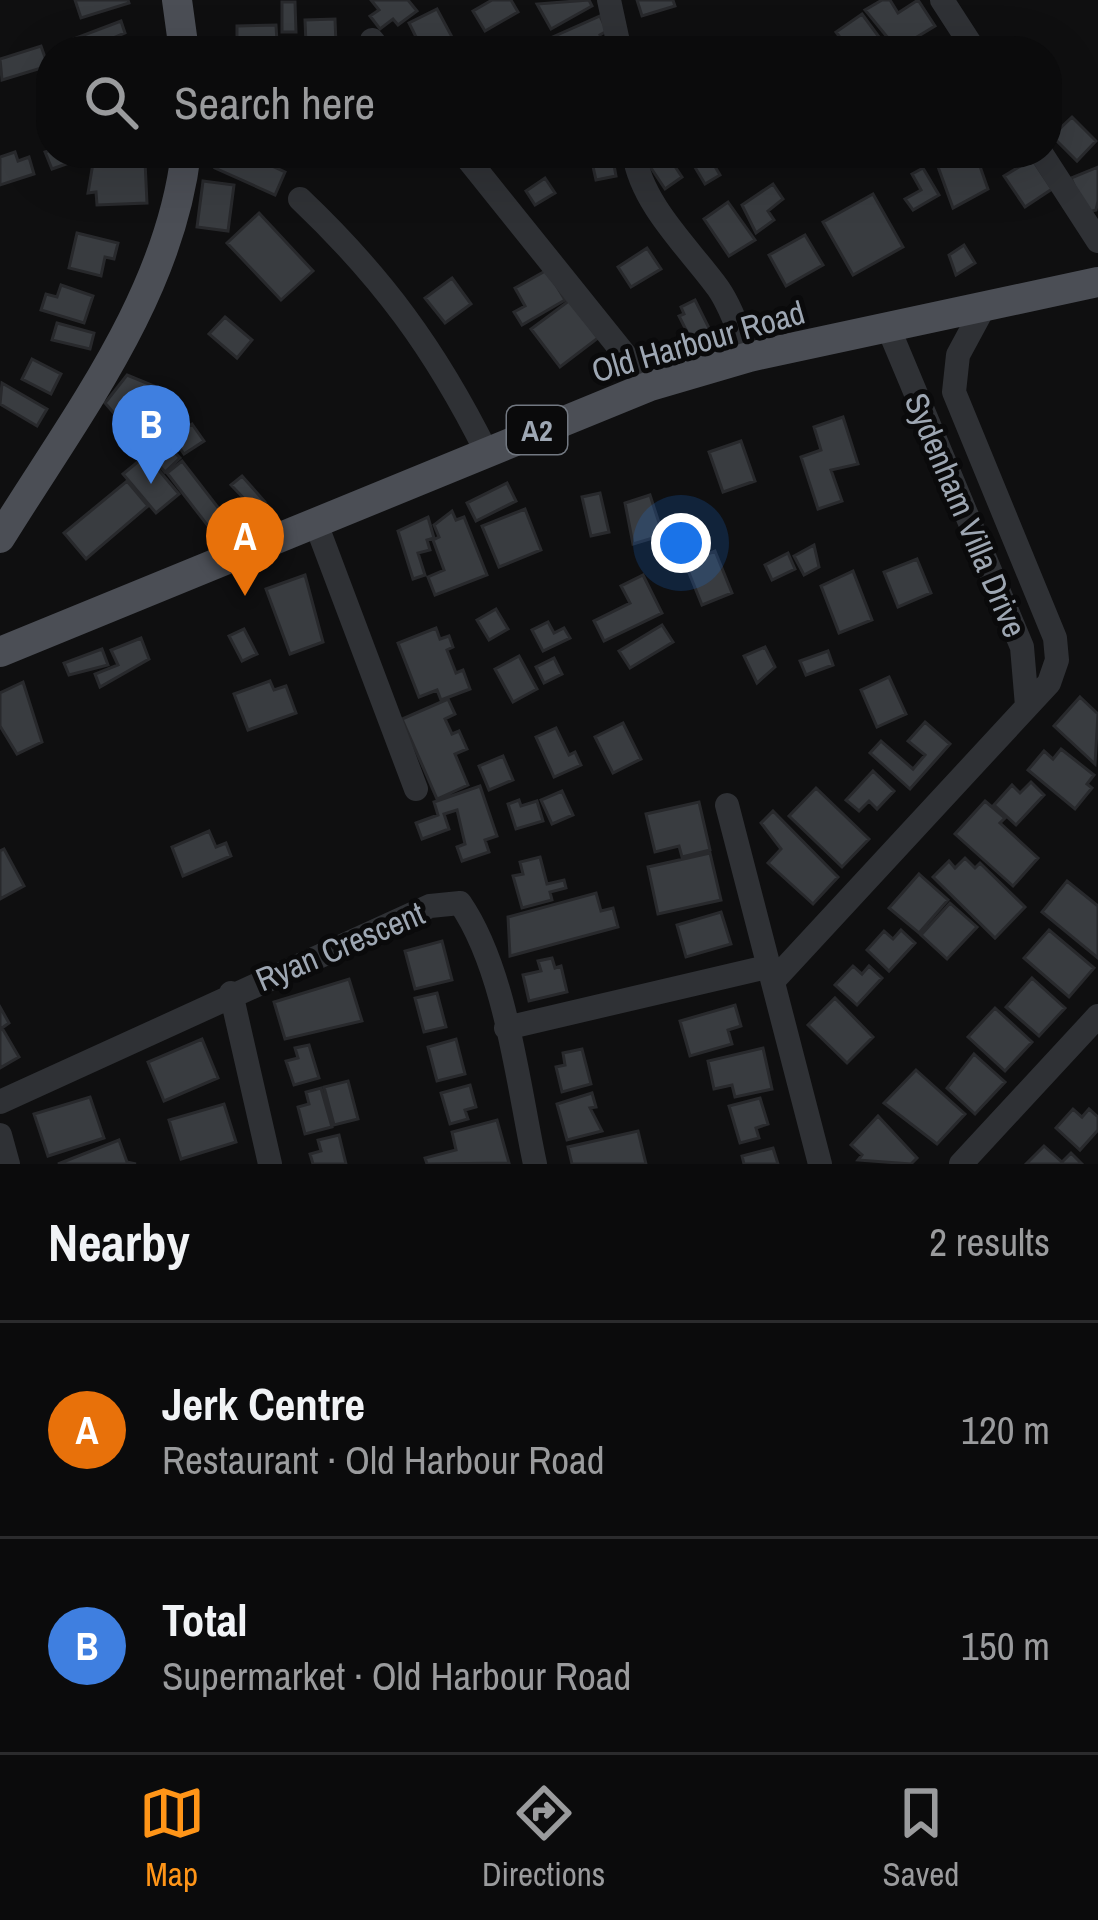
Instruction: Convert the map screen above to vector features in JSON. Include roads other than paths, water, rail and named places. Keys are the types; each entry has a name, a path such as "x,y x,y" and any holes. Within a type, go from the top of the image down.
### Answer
{"main road":[{"path":"177,0 182,36"},
{"path":"2,530 52,461 129,326 167,230 182,168"},
{"name":"Old Harbour Road","path":"0,652 650,386 749,357 1098,282"}],"street":[{"path":"609,0 617,36"},
{"path":"942,0 965,36"},
{"path":"475,168 650,386"},
{"path":"636,168 662,212 722,293 749,357"},
{"path":"1051,168 1098,241"},
{"path":"300,199 357,254 407,314 451,380 486,451"},
{"name":"Sydenham Villa Drive","path":"772,973 1049,682 1058,659 1055,638 954,392 958,356 985,305"},
{"name":"Sydenham Villa Drive","path":"888,326 1022,647 1027,706"},
{"path":"315,521 416,789"},
{"path":"727,805 820,1164"},
{"name":"Ryan Crescent","path":"231,993 430,906 460,903 475,924 506,1028 535,1164"},
{"path":"506,1028 772,973"},
{"path":"0,1102 231,993 270,1164"},
{"path":"961,1164 1098,1016"},
{"path":"0,1136 8,1164"}],"place":[{"name":"Total","path":"151,484"},
{"name":"Jerk Centre","path":"245,596"}]}
